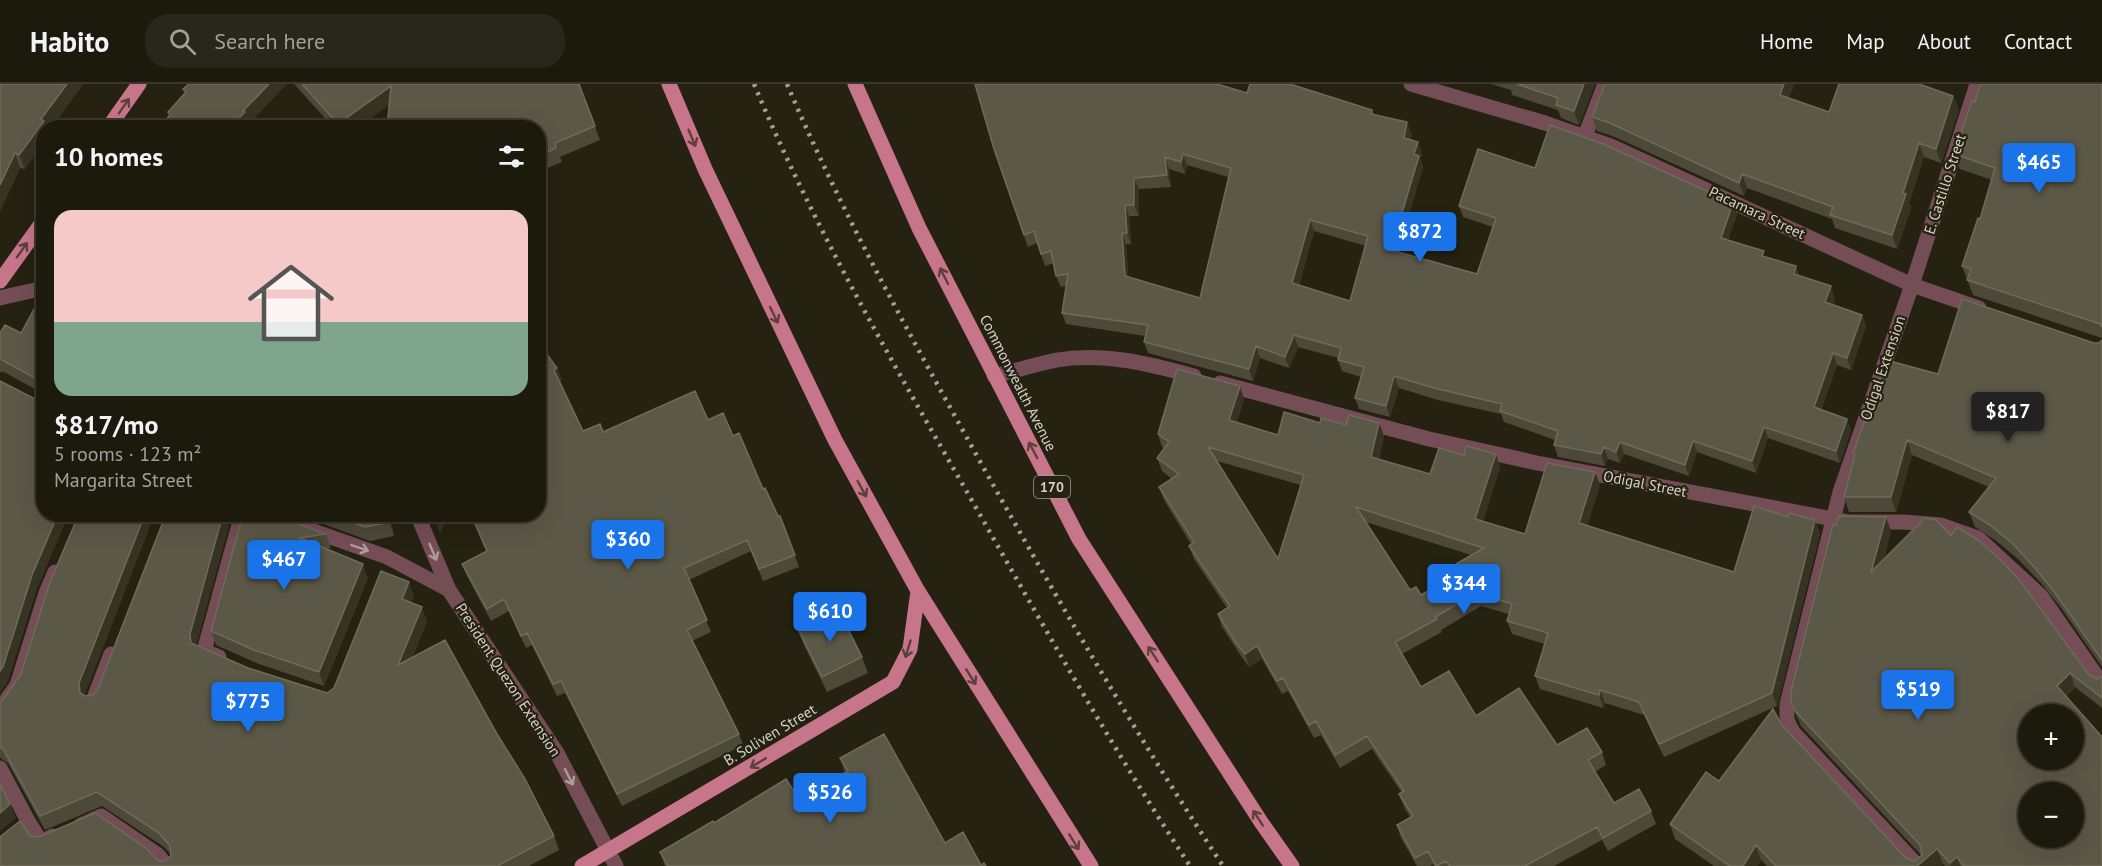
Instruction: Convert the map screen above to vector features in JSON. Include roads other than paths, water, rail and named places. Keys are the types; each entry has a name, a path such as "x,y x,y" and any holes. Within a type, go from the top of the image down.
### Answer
{"main road":[{"path":"114,120 139,84"},
{"path":"669,84 705,169 835,440 918,591 1091,866"},
{"name":"Commonwealth Avenue","path":"855,84 919,228 1079,539 1261,822 1292,866"},
{"path":"0,281 36,231"},
{"name":"B. Soliven Street","path":"582,866 893,682 910,649 918,591"}],"street":[{"name":"Pacamara Street","path":"1411,84 1585,136 1611,146 1912,285 1998,314"},
{"path":"1585,136 1605,84"},
{"name":"E. Castillo Street","path":"1912,285 1977,84"},
{"name":"Odigal Extension","path":"1834,520 1840,492 1912,285"},
{"path":"0,298 36,290"},
{"name":"Odigal Street","path":"994,376 1059,360 1104,358 1148,363 1490,454 1834,520 1941,525 1978,538 2041,596 2102,684"},
{"path":"1834,520 1787,704 1787,720 1794,732 1918,866"},
{"path":"231,662 204,651 240,522"},
{"path":"420,522 449,590"},
{"name":"President Quezon Extension","path":"298,526 449,590 557,753 616,866"},
{"path":"0,709 16,685 46,593 63,554"},
{"path":"93,701 119,635"},
{"path":"0,768 23,825 41,842 101,816 158,855 167,866"}],"railway":[{"path":"754,84 826,238 879,338 1074,677 1190,866"},
{"path":"787,84 851,222 972,447 1093,659 1223,866"}]}
